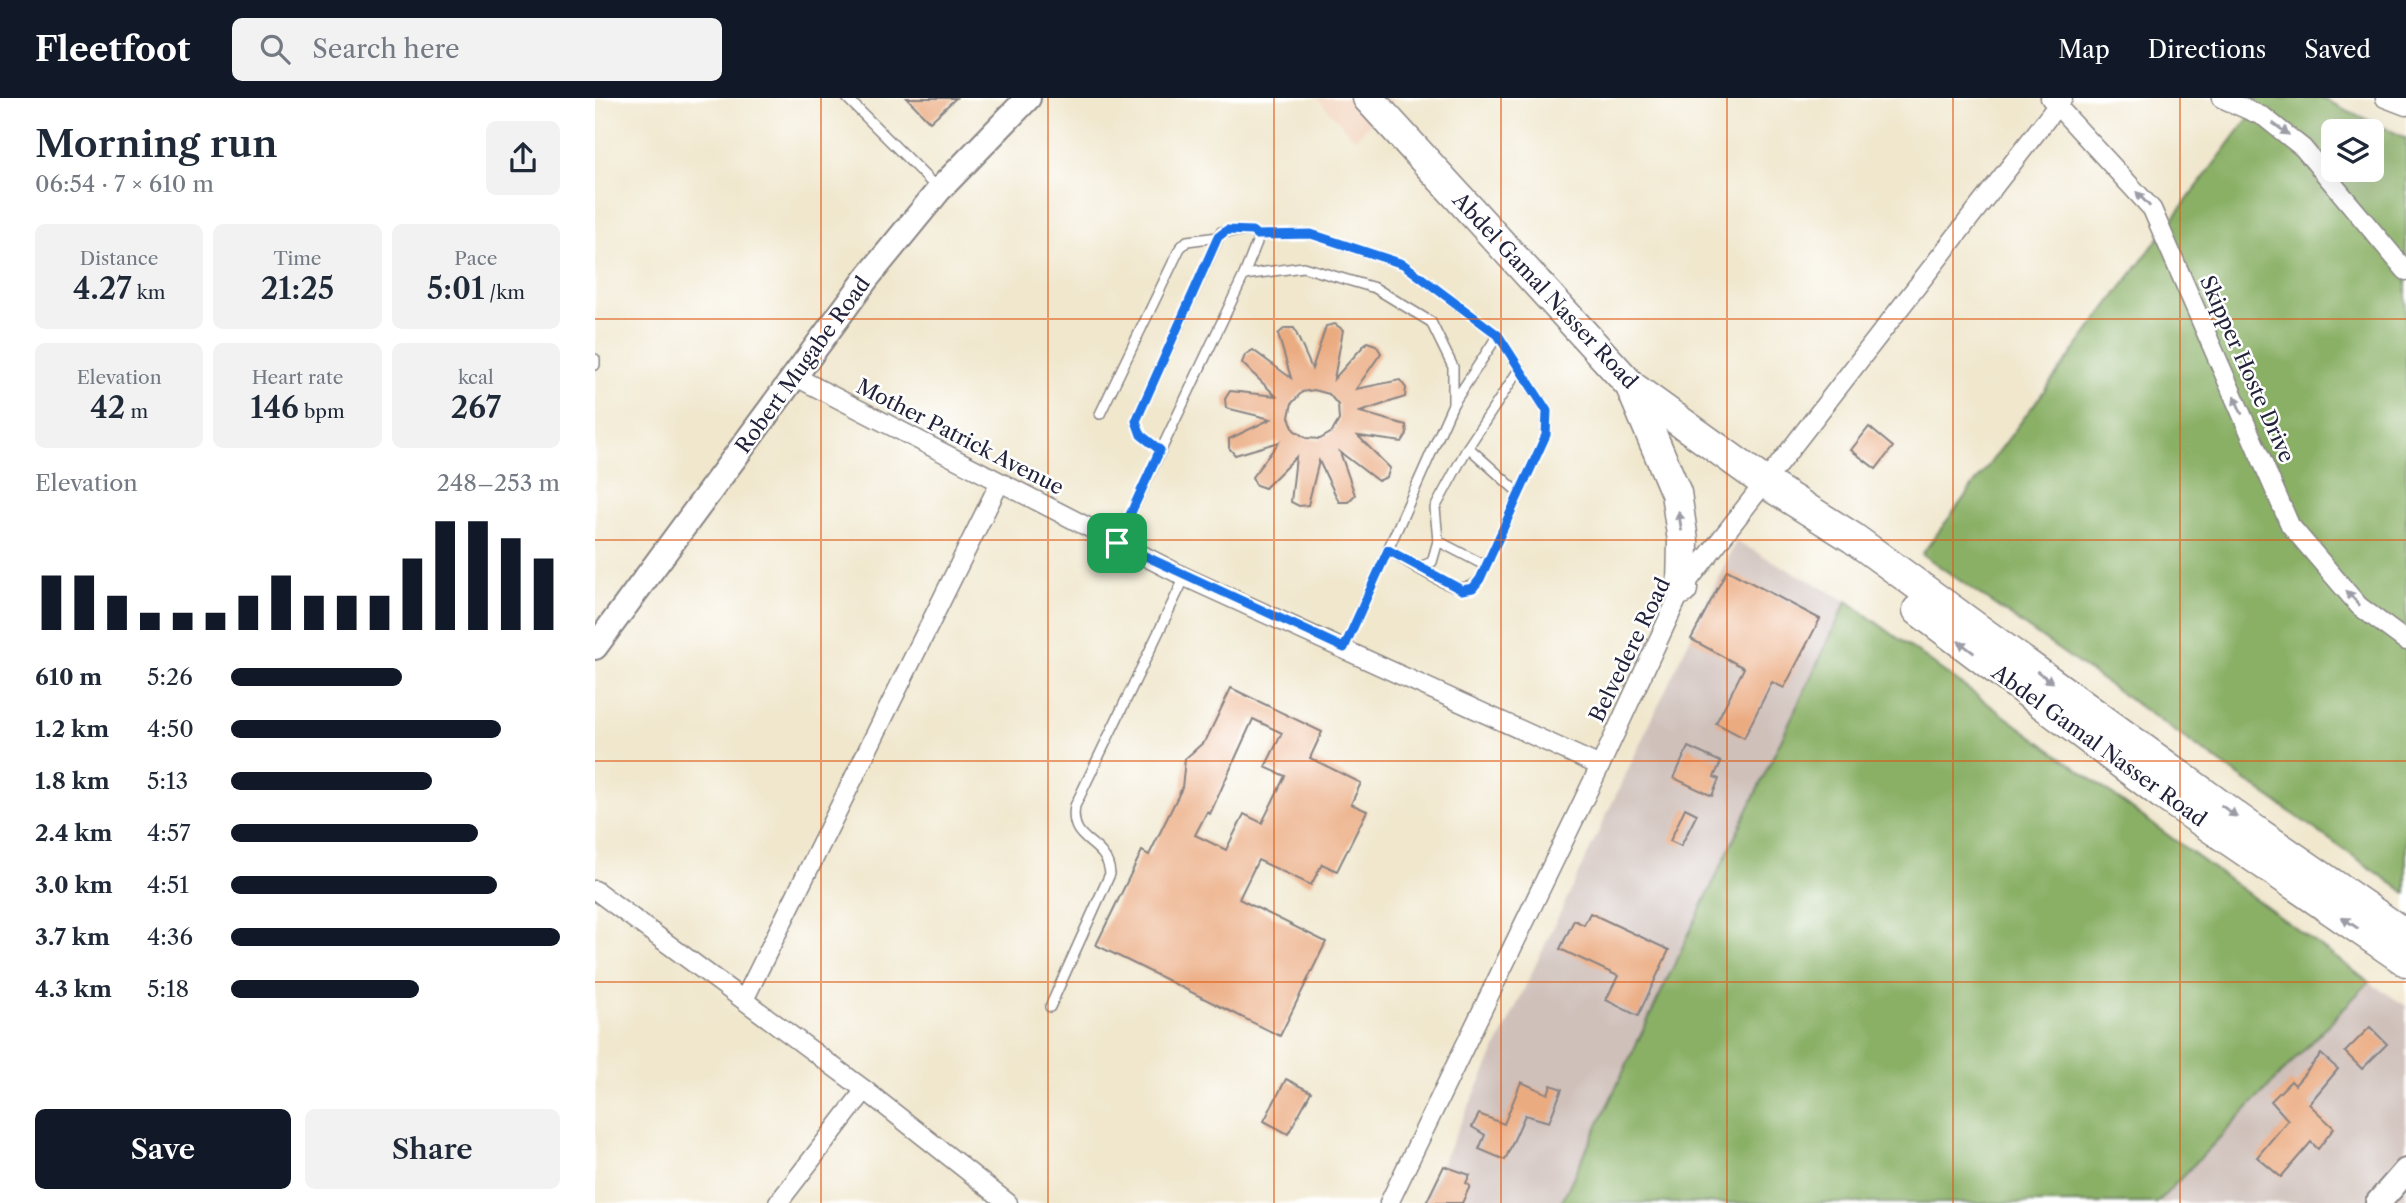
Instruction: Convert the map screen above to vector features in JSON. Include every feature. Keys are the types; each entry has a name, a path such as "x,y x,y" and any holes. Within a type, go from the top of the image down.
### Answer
{"highway":[{"name":"Abdel Gamal Nasser Road","path":"1368,98 1632,387 1764,482 1853,538 2257,832 2406,935"},
{"path":"1632,387 1676,493 1683,541 1682,589"},
{"name":"Abdel Gamal Nasser Road","path":"1808,512 1845,552 1952,637 2173,802 2406,961"}],"main road":[{"name":"Robert Mugabe Road","path":"595,647 867,278 939,190 1028,98"},
{"path":"2378,1203 2406,1171"}],"street":[{"path":"2221,98 2284,130 2303,148 2406,271"},
{"path":"2385,98 2406,106"},
{"name":"Belvedere Road","path":"1388,1203 1600,766 1682,589 2056,101"},
{"name":"Skipper Hoste Drive","path":"2056,101 2152,209 2290,525 2359,606 2406,641"},
{"name":"Mother Patrick Avenue","path":"794,376 999,484 1185,577 1600,766"},
{"path":"744,1000 999,484"},
{"path":"595,890 865,1090 1008,1203"},
{"path":"778,1203 865,1090"}],"lane":[{"path":"847,98 939,190"},
{"path":"1160,450 1141,435 1136,421 1218,237 1227,230 1252,231 1257,235 1311,234 1403,264 1498,335 1547,411 1546,435 1486,566 1473,588 1462,590 1388,550"},
{"path":"1117,543 1244,275 1257,235"},
{"path":"1100,414 1180,248 1188,241 1218,237"},
{"path":"1244,275 1303,267 1375,288 1431,322 1453,367 1453,404"},
{"path":"1344,648 1453,404 1498,335"},
{"path":"595,359 595,365"},
{"path":"1417,568 1432,562 1438,541 1435,508 1468,447 1520,368"},
{"path":"1468,447 1519,493"},
{"path":"1438,541 1486,566"},
{"path":"1050,1007 1110,874 1109,861 1103,853 1076,831 1072,820 1075,806 1185,577"}],"shaded area":[{"path":"1317,98 1395,98 1355,139"},
{"path":"1736,541 1847,601 1561,1203 1423,1203"},
{"path":"2369,982 2406,1006 2406,1203 2157,1203"}],"green space":[{"path":"2237,98 2321,98 2366,119 2321,119 2321,182 2384,182 2384,128 2406,138 2406,893 1922,554 2256,108"},
{"path":"1847,601 2369,982 2157,1203 1561,1203"}],"building":[{"path":"907,98 956,98 930,122"},
{"path":"1335,324 1343,330 1334,379 1367,342 1376,345 1381,353 1356,389 1400,380 1406,388 1405,397 1360,412 1406,425 1407,434 1402,442 1358,436 1390,468 1387,477 1378,481 1340,452 1355,495 1348,502 1339,502 1319,461 1308,505 1299,506 1291,502 1296,457 1265,488 1256,485 1252,477 1279,442 1235,455 1229,448 1229,439 1271,419 1226,408 1225,399 1230,391 1276,396 1242,363 1245,355 1253,350 1291,378 1278,334 1285,328 1294,328 1312,369 1326,326","holes":["1314,390 1329,394 1338,405 1339,420 1332,432 1320,439 1306,438 1294,430 1289,417 1292,403 1302,392"]},
{"path":"1869,427 1893,447 1876,469 1851,450"},
{"path":"1727,570 1820,619 1784,688 1772,682 1744,738 1716,723 1744,668 1691,639"},
{"path":"1231,688 1322,732 1310,758 1361,783 1351,804 1367,811 1337,871 1322,864 1311,885 1258,860 1239,899 1326,942 1280,1036 1096,945 1142,851 1149,855 1182,788 1185,759 1206,740","holes":["1253,719 1282,733 1265,767 1285,776 1262,823 1244,814 1226,850 1195,835 1207,812 1210,814"]},
{"path":"1688,747 1721,762 1714,777 1719,779 1712,796 1674,778"},
{"path":"1685,808 1697,814 1681,846 1670,841"},
{"path":"1590,913 1669,950 1638,1016 1606,1000 1618,976 1560,949 1574,920 1584,925"},
{"path":"2370,1027 2387,1044 2362,1069 2345,1052"},
{"path":"2321,1054 2338,1069 2309,1104 2334,1128 2318,1149 2311,1142 2281,1177 2257,1157 2288,1120 2271,1101 2291,1081 2295,1085"},
{"path":"1286,1079 1311,1092 1288,1134 1264,1121"},
{"path":"1521,1082 1548,1094 1551,1085 1562,1089 1549,1122 1525,1115 1505,1160 1479,1149 1485,1135 1472,1127 1479,1114 1504,1124"},
{"path":"1444,1166 1470,1175 1466,1183 1470,1186 1462,1203 1426,1203"}],"route":[{"path":"1252,231 1257,235 1311,234 1403,264 1498,335 1547,411 1546,435 1480,579 1473,588 1462,590 1388,550 1344,648 1185,577 1117,543 1160,450 1141,435 1136,421 1220,232 1252,231"}]}
